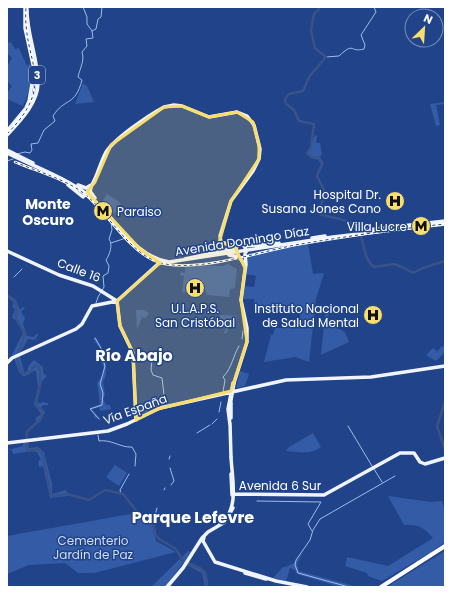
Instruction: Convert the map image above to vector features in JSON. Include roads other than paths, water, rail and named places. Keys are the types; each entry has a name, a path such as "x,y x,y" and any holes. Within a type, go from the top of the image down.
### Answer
{"highway":[{"path":"381,587 445,548"},
{"path":"384,587 445,548"}],"main road":[{"name":"3","path":"7,135 25,114 33,99 38,83 28,31 26,7"},
{"name":"3","path":"7,131 21,116 29,101 35,71"},
{"path":"29,101 34,88 33,99"},
{"path":"95,198 90,191 96,180 104,155 111,145 164,107 174,105 182,106 212,117 231,112 244,114 254,125 260,156 256,167 231,201 220,240 222,245 238,249 245,253"},
{"name":"Avenida Domingo Díaz","path":"7,151 89,196 140,249 156,260 164,262 181,262 362,232 445,221"},
{"path":"16,159 32,164"},
{"name":"Avenida Domingo Díaz","path":"32,164 78,185 95,198 130,236 151,255 169,260 185,259 279,243 356,233"},
{"path":"59,179 84,196 99,170"},
{"path":"78,185 89,187 99,170"},
{"path":"107,218 112,219"},
{"name":"Avenida Domingo Díaz","path":"362,232 445,224"},
{"path":"220,240 245,253 285,244"},
{"path":"185,259 279,243"},
{"path":"229,255 238,249"},
{"path":"238,249 244,261 245,267"},
{"name":"Calle 16","path":"7,251 60,275 102,290 116,302"},
{"path":"230,426 231,393 242,362 248,334 241,300 247,254 252,251"},
{"path":"245,253 245,267"},
{"path":"181,262 229,255 240,257 245,267"},
{"path":"156,260 158,264"},
{"path":"7,363 13,357 76,329 82,324 93,306 116,302 158,264 164,262"},
{"path":"116,302 120,326 133,353 136,420"},
{"path":"186,563 204,534 220,524 229,516 232,505 230,406 234,383 242,362"},
{"name":"Vía España","path":"221,394 286,380 371,377 445,366"},
{"name":"Vía España","path":"7,443 101,432 119,428 158,409 231,393"},
{"name":"Avenida 6 Sur","path":"233,494 324,495 400,453 414,453 423,464 444,458"},
{"path":"166,587 202,542 204,536 225,519 232,509 233,486 231,457"},
{"path":"231,457 233,494 232,509"},
{"path":"233,486 235,491 240,494 233,501"},
{"path":"202,542 212,563 305,587"}],"waterway":[{"path":"17,154 25,152 30,153 32,150 31,144 38,143 44,130 55,121 53,116 57,110 73,98 79,89 82,80 78,77 83,61 82,52 87,46 86,39 93,38 92,31 87,24 87,17 83,7"},
{"path":"92,31 96,29 98,19 101,17 102,7"},
{"path":"318,7 319,9 314,14 311,31 315,48 326,57 309,77 303,91 289,94 285,99 286,104 294,110 299,121 314,124 311,147 307,153 311,157 319,159 322,164 317,176 326,194 319,208 320,214 348,221 356,227 362,238 367,257 374,267 394,264 413,273 445,261"},
{"path":"326,57 339,56 350,48 356,50 364,49 365,45 361,35 376,12 374,7"},
{"path":"7,161 13,159"},
{"path":"96,303 104,287 103,276 108,273 109,266 106,260 109,255 111,244 109,239 112,230 111,222"},
{"path":"111,243 126,238"},
{"path":"14,277 22,269"},
{"name":"Río Abajo","path":"7,296 14,299 17,308 16,319 25,333 17,358 21,373 28,374 35,365 39,367 40,370 40,384 36,406 42,410 42,414 40,420 27,432 26,443 28,451 38,449 42,452 51,496 67,494 89,500 105,490 123,494 138,513 150,519 154,525 155,534 159,539 176,549 183,561 201,569 205,573 207,587"},
{"path":"242,339 243,331"},
{"path":"95,338 101,348 105,366 100,384 103,393 102,405 90,409 99,419"},
{"path":"223,392 225,380 223,377 228,370 239,346"},
{"path":"152,360 151,370 153,375 162,378 165,403"},
{"path":"219,412 221,402"},
{"path":"445,402 437,426 445,450"},
{"path":"212,424 217,419"},
{"path":"197,433 210,425"},
{"path":"348,426 372,466"},
{"path":"98,435 99,441 108,441 132,447 136,454 135,466"},
{"path":"170,468 174,481 171,485"},
{"path":"374,469 382,482"},
{"path":"121,494 120,490 129,474"},
{"path":"349,587 298,573 295,565 296,560 310,540 313,530 320,519 395,476"},
{"path":"257,501 321,502 308,524 312,531"},
{"path":"153,523 157,508"}],"railway":[{"path":"7,134 23,116 31,100 35,86 26,27 26,7"},
{"path":"15,162 61,180 78,189 86,195 126,239 144,255 153,260 168,264 186,266 226,261 301,244 445,224"}],"place":[{"name":"Hospital Dr. Susana Jones Cano","path":"395,201"},
{"name":"Paraiso","path":"103,211"},
{"name":"Villa Lucre","path":"421,226"},
{"name":"U.L.A.P.S. San Cristóbal","path":"195,288"},
{"name":"Instituto Nacional de Salud Mental","path":"373,315"}],"district":[{"name":"Monte Oscuro","path":"48,212"},
{"name":"Río Abajo","path":"134,355"},
{"name":"Parque Lefevre","path":"193,517"}],"park label":[{"name":"Cementerio Jardín de Paz","path":"93,547"}]}
